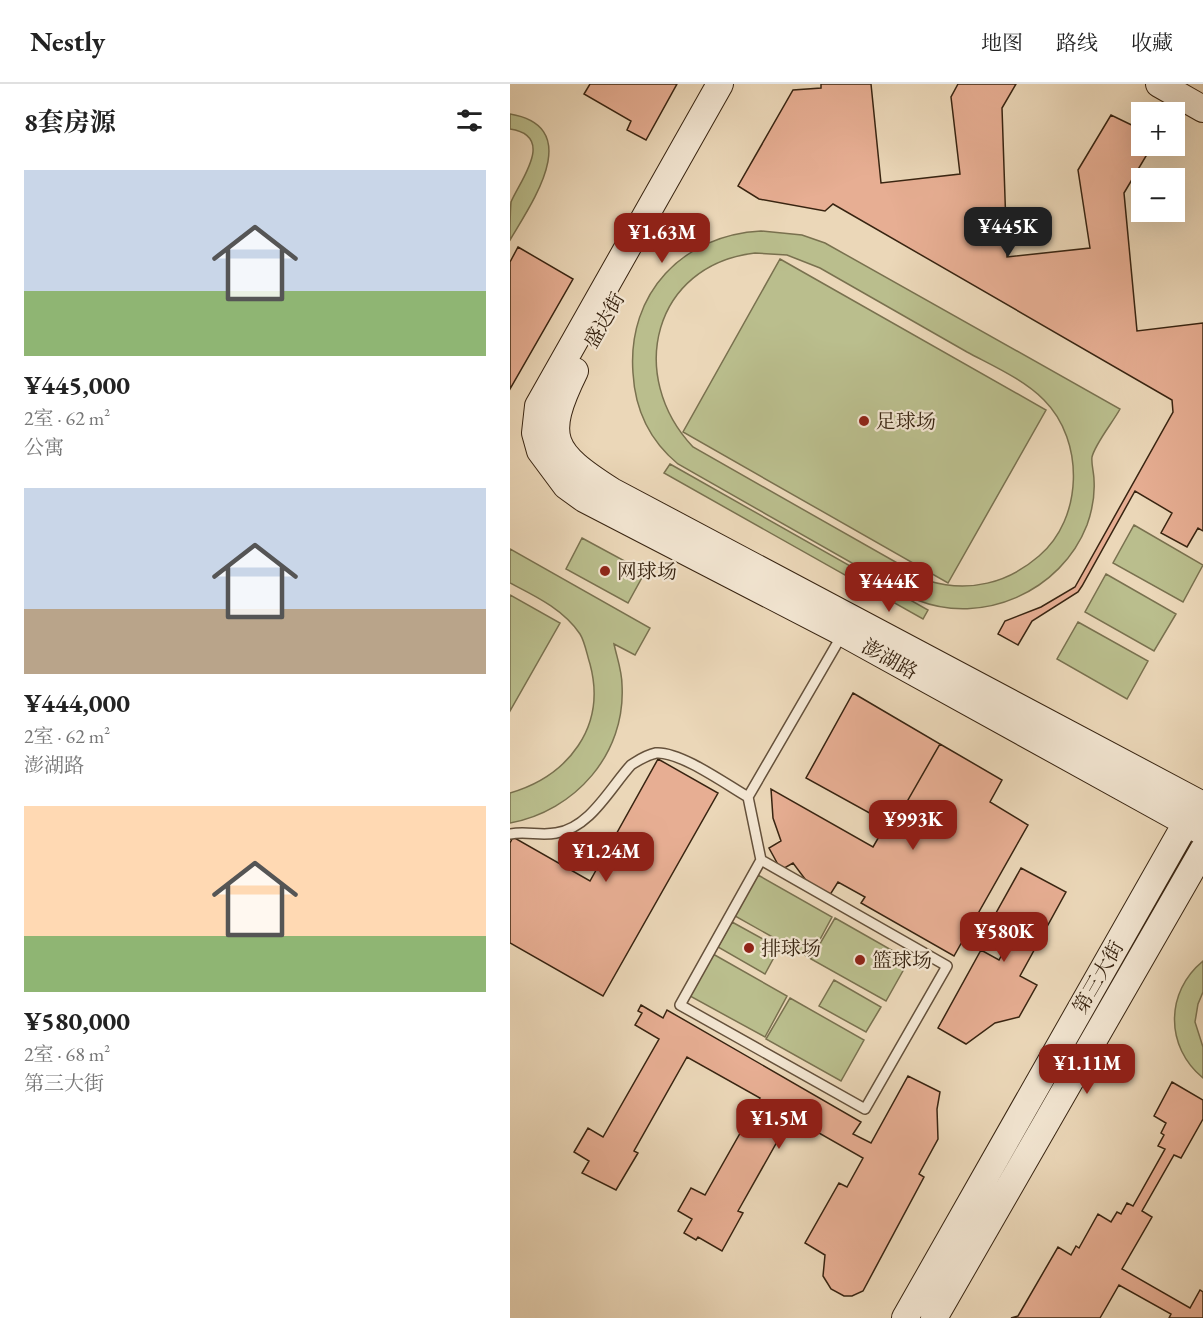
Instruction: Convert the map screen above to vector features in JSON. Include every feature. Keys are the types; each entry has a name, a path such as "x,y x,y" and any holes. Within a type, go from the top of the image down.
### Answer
{"street":[{"name":"盛达街","path":"720,84 543,398 535,419 545,434 556,416 579,364 738,84"},
{"path":"1159,84 1203,109"},
{"name":"澎湖路","path":"545,434 575,466 612,491 1199,811 843,633 584,499 566,486 540,451 545,434"},
{"name":"第三大街","path":"905,1318 1199,811"},
{"name":"第三大街","path":"934,1318 1203,850"}],"lane":[{"path":"761,860 947,966 865,1109 680,1005 761,860 748,797 843,633"},
{"path":"510,834 524,831 543,835 559,833 575,826 631,765 642,757 656,753 667,754 685,761 748,797"}],"green space":[{"path":"510,114 533,122 545,134 549,150 539,188 510,240 511,202 527,172 533,150 531,141 524,133 510,129"},
{"path":"761,231 802,235 825,243 1120,409 1092,457 1094,491 1087,525 1075,549 1059,569 1039,585 1017,597 992,605 967,609 942,607 917,600 678,464 668,455 645,423 634,387 634,344 640,318 650,294 666,274 685,257 707,244 733,235","holes":["755,253 787,255 820,268 1007,373 1044,400 1057,417 1067,436 1072,458 1073,479 1071,501 1064,522 1054,540 1039,556 1014,573 987,583 959,586 929,581 693,447 672,419 660,388 656,358 661,328 673,301 693,278 720,262"]},
{"name":"足球场","path":"780,259 1046,410 948,583 683,432"},
{"path":"670,464 928,610 923,619 664,473"},
{"path":"1134,525 1203,565 1183,602 1113,563"},
{"name":"网球场","path":"582,538 645,572 628,603 566,569"},
{"path":"510,549 650,628 635,655 614,644 622,680 621,710 615,734 605,756 592,775 575,792 555,806 534,816 510,823 510,793 549,775 578,746 593,708 594,687 585,645 573,625 548,604 510,583"},
{"path":"1106,574 1176,614 1154,651 1085,612"},
{"path":"510,595 560,623 510,711"},
{"path":"1078,622 1148,661 1127,699 1057,659"},
{"name":"篮球场","path":"758,875 832,917 810,958 735,916"},
{"name":"篮球场","path":"835,918 909,960 886,1001 811,959"},
{"name":"排球场","path":"732,922 779,948 765,974 718,947"},
{"path":"713,954 787,996 765,1037 690,996"},
{"path":"1203,961 1203,992 1195,1022 1203,1047 1203,1078 1182,1051 1176,1036 1174,1020 1176,1003 1182,988"},
{"name":"排球场","path":"834,980 881,1007 866,1032 819,1006"},
{"path":"790,998 864,1040 841,1081 766,1039"}],"building":[{"path":"590,84 677,84 646,140 627,130 631,121 584,94"},
{"path":"821,84 871,84 881,183 960,174 951,97 958,84 1016,84 1002,108 1007,257 1090,248 1078,170 1111,115 1131,125 1131,156 1146,156 1139,168 1131,168 1131,181 1124,193 1137,331 1203,323 1203,531 1198,528 1187,547 1161,533 1172,513 1135,491 1078,592 1032,621 1018,645 998,634 1005,621 1041,607 1075,587 1173,412 1172,400 833,204 825,211 759,199 738,186 793,90 821,88"},
{"path":"518,247 573,279 510,389 510,262"},
{"path":"853,693 940,744 893,826 806,778"},
{"path":"940,744 1002,780 990,802 1028,825 954,956 861,903 865,897 838,882 828,898 805,879 793,863 781,870 769,848 781,841 773,818 771,789 873,847 887,823 893,826"},
{"path":"658,759 718,793 603,996 510,943 510,843 513,837 590,881"},
{"path":"1021,868 1066,892 1020,976 1037,985 1019,1017 995,1023 966,1044 938,1028 981,950 999,960 1018,925 996,913"},
{"path":"641,1005 663,1018 667,1010 861,1122 853,1134 871,1143 908,1076 940,1092 937,1109 938,1139 919,1174 924,1177 863,1291 852,1296 844,1296 831,1289 823,1276 825,1255 805,1243 839,1183 847,1187 863,1158 791,1117 738,1211 743,1213 722,1251 698,1237 696,1240 684,1233 692,1219 678,1211 691,1188 705,1195 760,1098 687,1057 634,1151 638,1153 616,1190 582,1173 589,1161 574,1152 588,1128 603,1137 659,1039 635,1025 642,1013 638,1011"},
{"path":"1172,1082 1203,1100 1203,1119 1181,1158 1174,1155 1142,1211 1152,1217 1122,1269 1190,1308 1200,1290 1203,1292 1203,1318 1169,1318 1171,1314 1119,1285 1100,1318 1011,1318 1018,1316 1058,1247 1071,1255 1076,1246 1079,1248 1098,1214 1111,1222 1117,1212 1121,1214 1127,1203 1133,1206 1165,1149 1158,1146 1164,1135 1161,1133 1166,1123 1154,1116"}],"place":[{"name":"足球场","path":"864,421"},
{"name":"网球场","path":"605,571"},
{"name":"排球场","path":"749,948"},
{"name":"篮球场","path":"860,960"}]}
